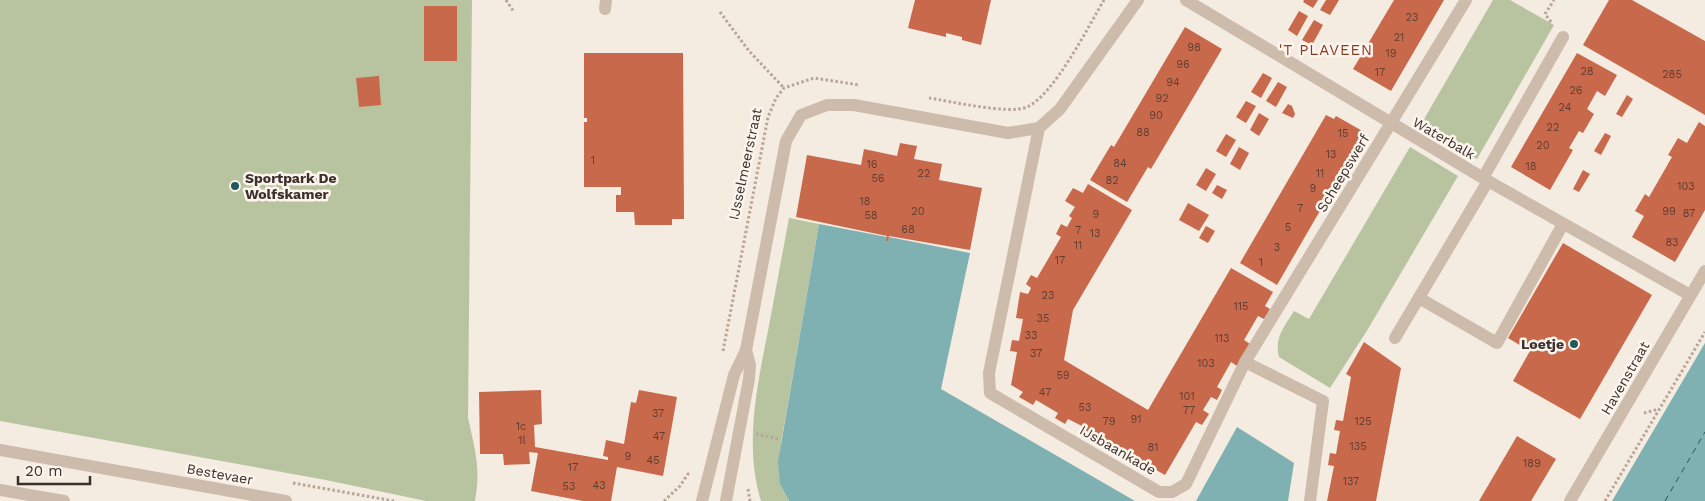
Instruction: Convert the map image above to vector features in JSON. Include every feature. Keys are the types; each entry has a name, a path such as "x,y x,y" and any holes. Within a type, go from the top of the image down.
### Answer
{"street":[{"path":"702,501 734,375 746,350 786,141 801,115 827,104 854,105 1008,133 1039,128 1060,109 1138,0"},
{"name":"Waterbalk","path":"1186,0 1390,124 1690,295"},
{"name":"Scheepswerf","path":"1245,362 1466,0"},
{"path":"1395,338 1419,298 1562,37"},
{"name":"IJsbaankade","path":"1039,128 989,373 990,393 1159,492 1172,492 1186,484 1245,362"},
{"path":"1419,298 1497,343 1563,224"},
{"name":"Havenstraat","path":"1570,501 1705,270"},
{"path":"726,501 749,379 750,365 746,350"},
{"path":"1245,362 1323,401 1310,501"},
{"name":"Bestevaer","path":"0,450 286,501"},
{"path":"0,490 64,501"}],"path":[{"path":"506,0 514,12"},
{"path":"923,97 1008,110 1026,108 1046,93 1104,0"},
{"path":"1554,0 1545,14 1562,37"},
{"path":"720,12 749,50 784,88 814,78 865,86"},
{"name":"IJsselmeerstraat","path":"721,360 768,117 776,98 784,88"},
{"path":"1605,501 1705,332"},
{"path":"1649,411 1660,409"},
{"path":"748,433 779,439"},
{"path":"688,474 690,464"}],"green space":[{"name":"Sportpark De Wolfskamer","path":"0,0 472,0 468,418 475,449 477,469 475,501 426,501 326,480 0,421"},
{"path":"1493,0 1510,0 1554,25 1477,159 1420,126"},
{"path":"1410,147 1458,176 1368,329 1330,388 1279,357 1279,338 1294,311 1309,319"},
{"path":"789,218 819,224 781,443 780,484 789,501 761,501 753,459 756,394"}],"water":[{"path":"819,224 887,237 887,241 889,237 970,253 941,389 1135,501 789,501 780,484 778,462"},
{"path":"1705,343 1705,501 1612,501"},
{"path":"1237,427 1294,463 1288,501 1196,501"}],"building":[{"path":"915,0 991,0 981,45 946,33 946,37 908,28"},
{"path":"1304,0 1318,0 1313,8 1303,2"},
{"path":"1326,0 1339,0 1330,15 1320,10"},
{"path":"1394,0 1444,0 1391,91 1353,69"},
{"path":"1609,0 1632,0 1705,41 1705,115 1583,45"},
{"path":"424,6 457,6 457,61 424,61"},
{"path":"1299,11 1308,16 1297,36 1288,30"},
{"path":"1314,20 1323,25 1312,45 1302,40"},
{"path":"1185,27 1222,49 1151,169 1148,167 1127,202 1090,180 1111,145 1114,147"},
{"path":"584,53 683,53 684,219 672,219 672,225 635,225 634,212 616,212 616,195 621,195 621,187 584,187 584,122 587,122 587,118 584,118"},
{"path":"1577,53 1617,75 1605,96 1597,91 1587,109 1594,114 1583,133 1579,131 1569,148 1573,150 1550,190 1511,167"},
{"path":"1263,73 1272,78 1261,98 1251,92"},
{"path":"379,76 381,105 359,107 356,78"},
{"path":"1278,82 1287,87 1276,107 1266,101"},
{"path":"1627,95 1633,99 1622,117 1616,114"},
{"path":"1246,101 1256,106 1246,123 1236,117"},
{"path":"1288,104 1292,106 1295,114 1293,118 1282,113"},
{"path":"1259,113 1269,119 1259,136 1250,130"},
{"path":"1326,115 1334,119 1336,116 1366,133 1337,183 1339,185 1331,199 1328,197 1277,285 1240,263"},
{"path":"1699,122 1705,126 1705,210 1675,262 1632,237 1644,216 1635,211 1645,194 1649,197 1672,157 1668,155 1678,138 1687,143"},
{"path":"1605,133 1611,136 1601,155 1594,151"},
{"path":"1226,134 1236,140 1226,157 1216,151"},
{"path":"900,143 917,146 914,159 942,164 939,180 982,188 970,250 889,236 888,241 886,241 887,236 796,217 807,155 861,165 864,149 897,156"},
{"path":"1239,147 1249,153 1240,170 1230,164"},
{"path":"1206,168 1216,174 1206,191 1196,185"},
{"path":"1583,170 1590,174 1579,192 1573,189"},
{"path":"1088,184 1132,210 1073,310 1064,360 1148,410 1231,268 1273,292 1265,306 1270,309 1264,319 1258,316 1244,340 1250,344 1237,366 1231,362 1217,387 1222,390 1217,400 1211,397 1203,410 1209,414 1202,425 1196,422 1165,475 1144,463 1140,468 1122,458 1126,452 1092,433 1089,438 1079,432 1082,426 1068,419 1065,424 1055,418 1058,413 1036,400 1033,405 1019,397 1023,392 1011,385 1017,352 1010,351 1012,340 1019,341 1023,319 1016,318 1020,292 1028,294 1031,288 1026,284 1031,275 1037,278 1061,237 1056,234 1061,224 1067,227 1072,218 1069,216 1075,207 1065,201 1073,188 1083,193"},
{"path":"1217,185 1227,190 1222,199 1212,193"},
{"path":"1188,203 1209,215 1199,231 1179,220"},
{"path":"1206,226 1215,231 1208,243 1199,238"},
{"path":"1563,243 1652,295 1580,419 1513,381 1530,351 1508,338"},
{"path":"1364,342 1401,368 1376,501 1327,501 1334,466 1328,465 1330,453 1336,454 1340,431 1334,430 1336,420 1343,421 1351,377 1346,374"},
{"path":"541,390 542,424 534,425 535,447 608,460 608,457 603,456 606,440 624,444 631,402 636,403 639,390 677,397 663,476 617,467 611,501 583,501 531,491 538,453 529,452 530,464 504,465 503,454 480,454 479,392"},
{"path":"1517,436 1556,459 1531,501 1479,501"}],"ferry route":[{"path":"1665,501 1705,432"}],"place":[{"name":"Sportpark De Wolfskamer","path":"235,186"},
{"name":"Loetje","path":"1574,344"}],"district":[{"name":"'T PLAVEEN","path":"1326,50"}]}
